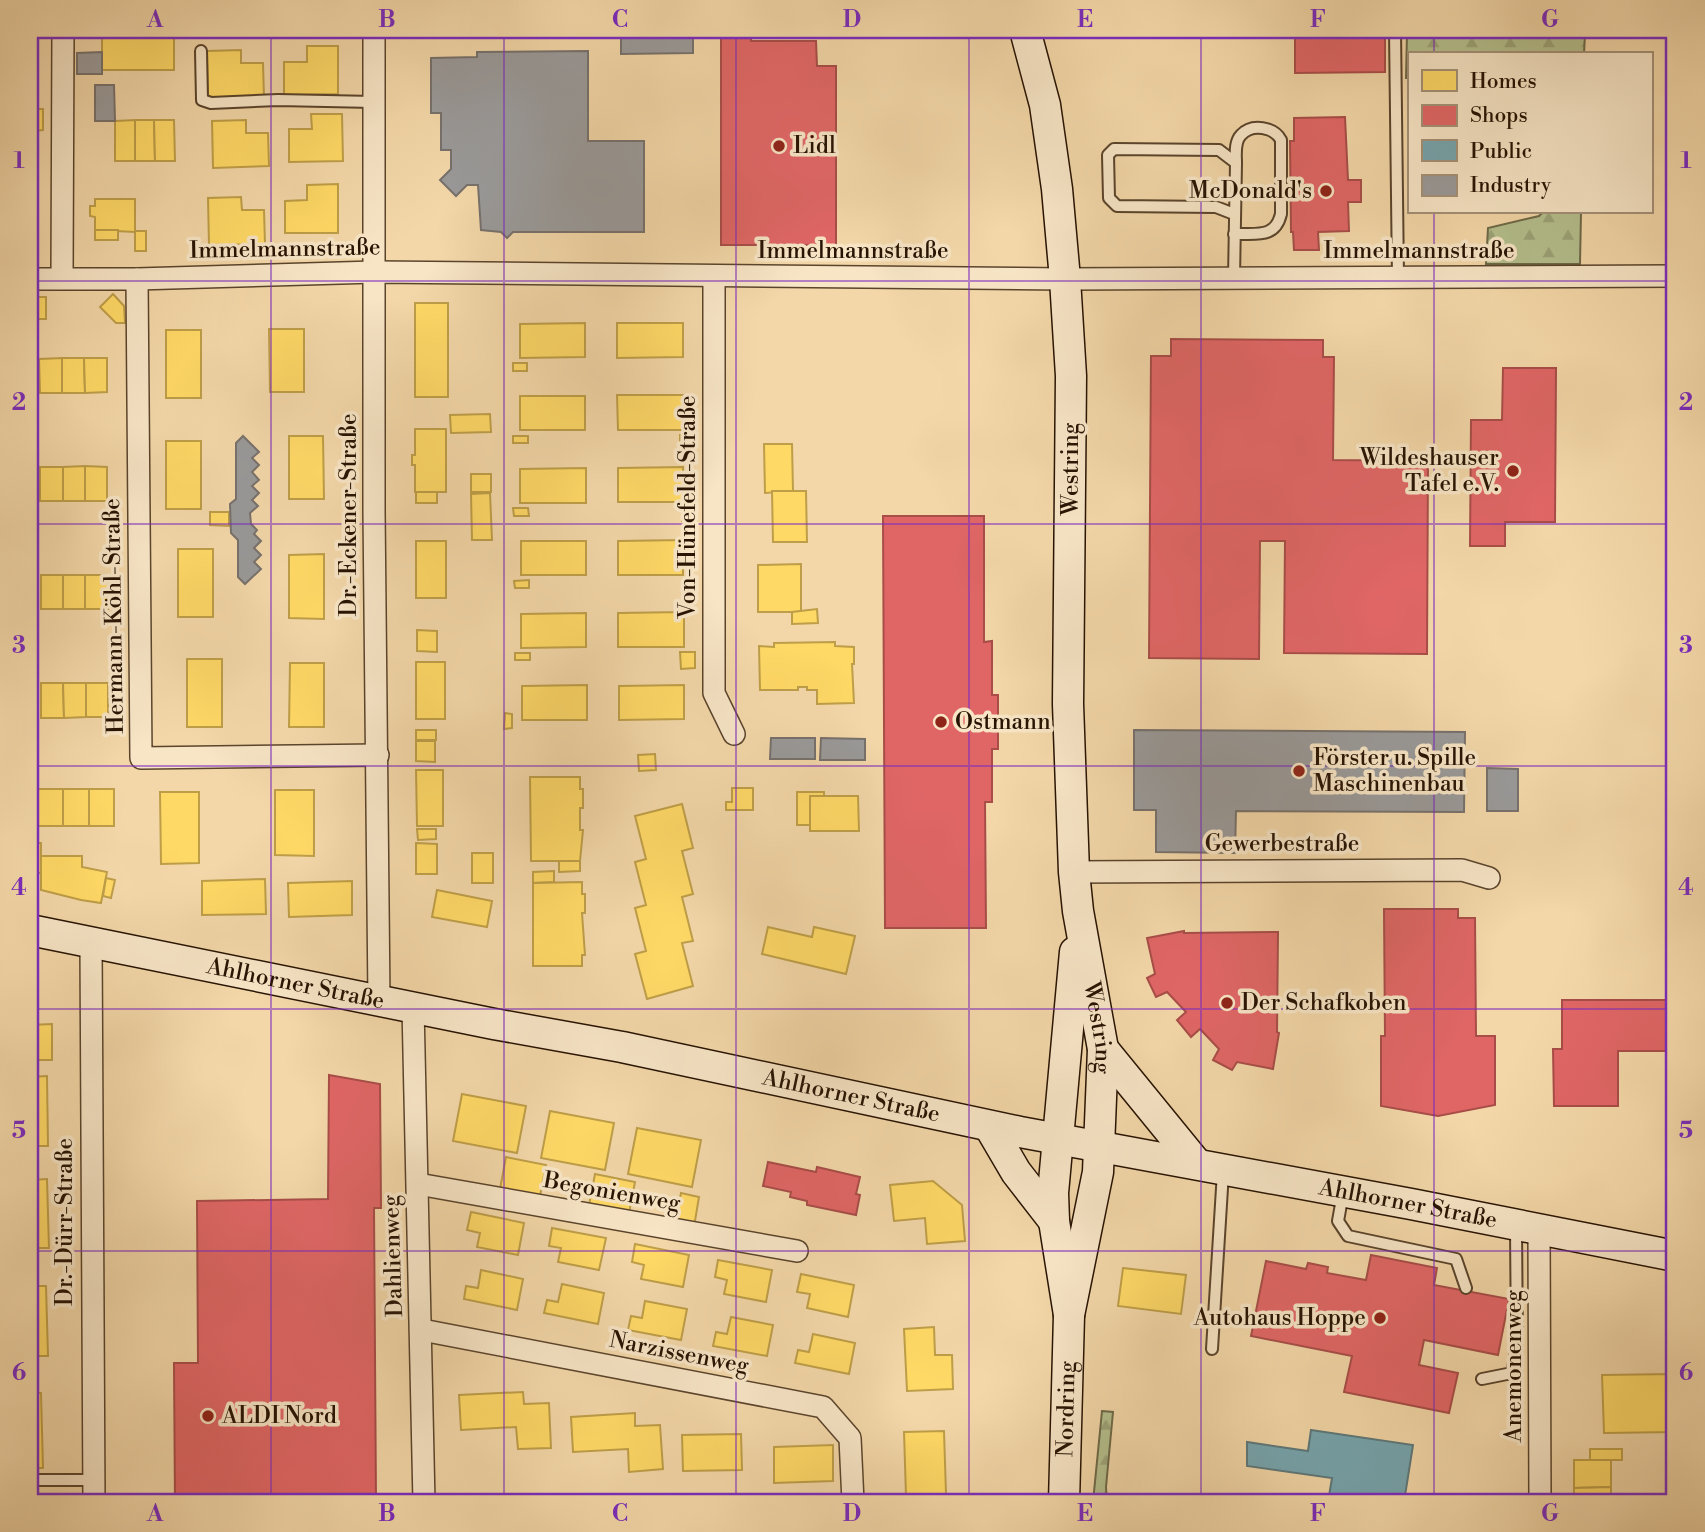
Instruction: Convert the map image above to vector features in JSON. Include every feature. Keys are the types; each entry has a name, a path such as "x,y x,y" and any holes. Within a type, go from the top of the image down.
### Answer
{"main road":[{"name":"Westring","path":"1025,30 1045,105 1057,189 1065,279 1071,376 1068,704 1074,872 1078,911 1103,1049 1099,1147"},
{"name":"Westring","path":"1059,1139 1078,911"},
{"name":"Ahlhorner Straße","path":"30,930 796,1083 989,1126 1675,1256"},
{"path":"1103,1049 1210,1166"},
{"path":"989,1126 1016,1172 1054,1221"},
{"name":"Nordring","path":"1059,1139 1053,1193 1054,1221 1069,1315"},
{"name":"Nordring","path":"1064,1502 1069,1315 1098,1172 1099,1147"}],"street":[{"path":"62,278 63,30"},
{"name":"Dr.-Eckener-Straße","path":"374,30 374,510 379,1001"},
{"name":"Immelmannstraße","path":"30,279 137,279 375,272 1065,279 1675,276"},
{"name":"Von-Hünefeld-Straße","path":"714,276 714,694 734,734"},
{"name":"Hermann-Köhl-Straße","path":"137,279 141,758 378,755"},
{"name":"Gewerbestraße","path":"1074,872 1462,870 1489,878"},
{"name":"Dr.-Dürr-Straße","path":"91,943 93,1502"},
{"name":"Dahlienweg","path":"413,1007 424,1502"},
{"name":"Begonienweg","path":"418,1184 797,1251"},
{"name":"Anemonenweg","path":"1528,1227 1540,1502"},
{"name":"Narzissenweg","path":"422,1330 823,1407 850,1438 853,1502"}],"lane":[{"path":"1395,30 1398,278"},
{"path":"201,51 202,100 211,103 278,100 374,102"},
{"path":"1234,234 1270,232 1278,225 1281,214 1281,140 1277,133 1268,129 1251,129 1241,135 1236,143 1234,214 1234,234 1234,278"},
{"path":"1234,214 1216,207 1117,206 1109,198 1108,155 1114,149 1219,150 1236,163"},
{"path":"1210,1166 1212,1349"},
{"path":"1343,1193 1338,1221 1348,1236 1457,1259 1466,1288"},
{"path":"1482,1380 1511,1373 1517,1346 1528,1227"},
{"path":"30,1480 93,1480"}],"green space":[{"path":"1407,33 1585,34 1584,52 1408,52 1406,78"},
{"path":"1581,214 1580,264 1486,264 1488,228 1539,216"},
{"path":"1102,1411 1113,1412 1107,1502 1093,1502"}],"building: Homes":[{"path":"102,30 174,30 174,70 102,70"},
{"path":"307,46 338,46 338,94 284,95 284,62 307,62"},
{"path":"241,50 241,63 263,63 264,97 208,98 207,51"},
{"path":"31,109 43,109 43,130 31,131"},
{"path":"311,114 342,114 343,161 289,162 289,129 312,129"},
{"path":"135,120 135,161 115,161 115,121"},
{"path":"135,120 154,120 155,161 135,161"},
{"path":"154,120 174,120 175,161 155,161"},
{"path":"246,120 246,133 268,133 269,166 213,168 212,121"},
{"path":"338,184 338,233 285,233 285,201 307,200 307,185"},
{"path":"241,197 242,210 264,210 265,244 209,245 208,198"},
{"path":"95,199 135,199 135,232 95,230 95,217 90,216 90,206 95,206"},
{"path":"95,230 118,230 118,240 95,240"},
{"path":"135,231 146,231 146,251 135,251"},
{"path":"113,294 124,306 125,323 116,323 100,307"},
{"path":"30,297 46,297 46,319 30,319"},
{"path":"415,303 448,303 448,397 415,397"},
{"path":"585,323 585,357 520,358 520,324"},
{"path":"617,323 683,323 683,357 617,358"},
{"path":"269,329 304,329 304,392 270,392"},
{"path":"166,330 201,330 201,398 166,398"},
{"path":"62,358 62,393 40,393 39,359"},
{"path":"62,358 84,358 85,393 62,393"},
{"path":"84,358 107,358 107,392 85,393"},
{"path":"513,363 527,363 527,371 513,371"},
{"path":"617,395 683,395 683,430 618,430"},
{"path":"520,396 585,396 585,430 520,430"},
{"path":"490,414 491,432 451,433 450,415"},
{"path":"415,429 446,429 446,492 415,492 415,465 412,465 412,455 415,455"},
{"path":"680,435 695,435 695,442 680,442"},
{"path":"289,436 323,436 324,499 289,499"},
{"path":"513,436 528,436 528,443 513,443"},
{"path":"166,441 201,441 201,509 166,509"},
{"path":"764,444 792,444 793,491 765,493"},
{"path":"85,466 107,467 107,501 85,501"},
{"path":"85,466 85,501 63,501 63,467"},
{"path":"40,467 63,467 63,501 40,501"},
{"path":"683,467 683,502 618,502 618,468"},
{"path":"586,468 586,503 520,503 520,469"},
{"path":"471,474 491,474 491,492 471,492"},
{"path":"772,491 806,491 807,542 773,542"},
{"path":"416,492 437,492 437,503 416,503"},
{"path":"490,493 492,540 472,540 471,494"},
{"path":"682,507 696,507 697,521 682,521"},
{"path":"513,508 528,508 529,516 514,516"},
{"path":"210,512 229,512 229,526 210,525"},
{"path":"683,540 683,575 618,575 618,541"},
{"path":"416,541 446,541 446,598 416,598"},
{"path":"521,541 586,541 586,575 521,575"},
{"path":"178,549 213,549 213,617 178,617"},
{"path":"324,554 324,619 289,618 289,555"},
{"path":"801,564 801,612 758,612 758,565"},
{"path":"41,575 63,575 63,609 41,609"},
{"path":"63,575 85,575 85,609 63,609"},
{"path":"85,575 108,575 108,609 85,609"},
{"path":"696,579 696,587 682,587 682,580"},
{"path":"529,580 529,588 515,588 514,581"},
{"path":"817,609 818,623 792,624 792,612"},
{"path":"684,612 684,647 618,647 618,613"},
{"path":"586,613 586,647 521,648 521,614"},
{"path":"417,630 437,631 437,652 417,651"},
{"path":"835,642 835,646 854,647 854,703 817,704 817,690 807,690 807,687 798,687 798,690 760,690 759,646 774,647 774,643"},
{"path":"680,652 695,652 695,668 681,669"},
{"path":"515,653 530,653 530,660 515,660"},
{"path":"187,659 222,659 222,727 187,727"},
{"path":"416,662 445,662 445,719 416,719"},
{"path":"290,663 324,663 324,727 289,727"},
{"path":"41,683 63,683 64,718 41,718"},
{"path":"63,683 86,683 86,717 64,718"},
{"path":"86,683 108,683 108,717 86,717"},
{"path":"587,685 587,720 522,720 522,686"},
{"path":"684,685 684,719 619,720 619,686"},
{"path":"505,713 512,714 512,728 504,729"},
{"path":"416,730 436,730 436,740 416,740"},
{"path":"416,741 435,741 435,762 416,761"},
{"path":"655,754 656,770 639,771 638,755"},
{"path":"416,770 443,770 443,826 417,826"},
{"path":"530,777 580,777 583,808 580,808 580,830 583,830 580,861 531,861"},
{"path":"732,788 753,788 753,810 726,810 726,802 732,802"},
{"path":"38,789 63,789 63,826 38,826"},
{"path":"63,789 89,789 89,826 63,826"},
{"path":"89,789 114,789 114,826 89,826"},
{"path":"275,790 314,790 314,856 275,855"},
{"path":"160,792 199,792 199,863 161,864"},
{"path":"797,792 824,792 824,796 810,796 810,825 797,825"},
{"path":"810,796 858,796 859,831 810,831"},
{"path":"682,804 693,848 682,851 693,894 682,897 693,941 682,943 693,986 647,999 635,954 646,951 635,908 646,905 635,862 646,859 635,816"},
{"path":"417,829 436,829 436,839 418,840"},
{"path":"30,843 41,843 41,873 30,873"},
{"path":"416,843 437,844 437,874 416,874"},
{"path":"472,853 493,853 493,883 472,883"},
{"path":"41,856 82,856 82,867 107,872 101,903 41,890"},
{"path":"559,861 580,861 580,871 559,872"},
{"path":"554,871 554,882 533,883 533,872"},
{"path":"106,878 115,880 111,898 103,896"},
{"path":"265,879 266,914 202,915 202,881"},
{"path":"352,881 352,915 289,917 288,883"},
{"path":"582,882 582,894 585,894 585,913 582,913 585,955 582,955 582,966 533,966 533,883"},
{"path":"437,890 492,901 487,927 432,917"},
{"path":"768,927 812,937 814,927 855,936 846,974 762,954"},
{"path":"52,1024 52,1060 30,1060 30,1025"},
{"path":"47,1076 48,1146 30,1146 30,1077"},
{"path":"462,1094 526,1106 517,1153 453,1141"},
{"path":"550,1111 614,1123 605,1170 541,1158"},
{"path":"637,1128 701,1140 692,1187 628,1174"},
{"path":"506,1157 546,1165 540,1196 500,1189"},
{"path":"595,1174 635,1182 629,1213 589,1205"},
{"path":"47,1179 49,1248 30,1248 30,1180"},
{"path":"933,1181 962,1205 965,1241 927,1244 925,1218 894,1221 890,1185"},
{"path":"681,1193 699,1197 694,1227 675,1223"},
{"path":"471,1212 524,1223 518,1255 477,1247 480,1233 467,1230"},
{"path":"552,1228 606,1238 599,1270 558,1262 561,1248 549,1246"},
{"path":"635,1244 689,1255 683,1287 641,1279 644,1265 632,1262"},
{"path":"718,1260 772,1270 766,1302 724,1294 727,1280 715,1277"},
{"path":"1123,1268 1186,1275 1181,1314 1118,1306"},
{"path":"481,1270 523,1279 517,1310 464,1299 466,1286 478,1288"},
{"path":"801,1274 854,1285 848,1317 807,1308 810,1294 797,1292"},
{"path":"562,1284 604,1293 598,1324 544,1313 547,1300 558,1302"},
{"path":"30,1286 46,1286 48,1356 30,1356"},
{"path":"645,1301 687,1309 681,1340 628,1330 631,1316 642,1318"},
{"path":"731,1317 773,1325 767,1356 713,1346 716,1332 727,1334"},
{"path":"934,1327 935,1355 952,1355 953,1389 907,1391 904,1329"},
{"path":"813,1334 855,1343 849,1374 795,1363 798,1350 809,1352"},
{"path":"1675,1374 1675,1432 1604,1433 1602,1375"},
{"path":"523,1392 524,1404 549,1403 551,1448 518,1449 516,1427 461,1430 459,1395"},
{"path":"30,1393 41,1393 43,1468 30,1468"},
{"path":"635,1413 635,1426 660,1425 663,1469 629,1472 628,1449 573,1452 571,1417"},
{"path":"944,1431 946,1494 906,1496 904,1432"},
{"path":"741,1434 742,1470 683,1471 682,1435"},
{"path":"833,1445 833,1481 774,1483 774,1447"},
{"path":"1590,1449 1622,1449 1622,1460 1590,1460"},
{"path":"1574,1460 1611,1460 1611,1487 1574,1488"},
{"path":"1611,1487 1611,1502 1574,1502 1574,1488"}],"building: Shops":[{"name":"Lidl","path":"721,30 751,30 751,41 816,41 817,66 836,66 836,245 721,245"},
{"path":"1295,30 1385,30 1385,72 1295,73"},
{"name":"McDonald's","path":"1345,117 1348,180 1361,180 1361,202 1348,202 1349,231 1318,232 1319,250 1294,250 1291,232 1290,141 1294,141 1294,118"},
{"path":"1171,339 1323,340 1323,357 1334,357 1333,460 1428,461 1427,654 1284,653 1285,541 1260,541 1259,659 1149,658 1151,356 1171,356"},
{"name":"Wildeshauser Tafel e.V.","path":"1503,368 1556,368 1555,522 1505,522 1505,546 1470,546 1471,420 1502,420"},
{"name":"Ostmann","path":"883,516 984,516 984,642 992,641 992,695 998,695 998,749 992,749 992,802 985,802 986,928 885,928"},
{"path":"1384,909 1458,909 1458,918 1475,918 1476,1036 1495,1036 1495,1105 1438,1116 1381,1106 1381,1036 1385,1036"},
{"name":"Der Schafkoben","path":"1184,931 1278,932 1279,1033 1273,1069 1237,1062 1232,1070 1213,1060 1219,1049 1200,1029 1191,1037 1177,1020 1186,1012 1167,992 1156,997 1147,978 1155,974 1147,938"},
{"path":"1562,1000 1672,1000 1673,1051 1618,1051 1618,1106 1554,1106 1553,1049 1562,1049"},
{"path":"329,1075 380,1084 381,1208 374,1208 376,1502 175,1502 174,1363 198,1363 197,1201 328,1199"},
{"path":"768,1162 816,1172 817,1167 860,1177 856,1194 860,1195 856,1215 807,1205 807,1201 790,1197 791,1192 763,1186"},
{"name":"Autohaus Hoppe","path":"1371,1255 1437,1268 1434,1285 1509,1299 1498,1355 1424,1340 1419,1365 1458,1373 1449,1413 1344,1392 1352,1356 1251,1336 1266,1261 1306,1269 1308,1263 1328,1267 1327,1273 1366,1280"}],"building: Public":[{"path":"1311,1430 1413,1445 1404,1502 1328,1502 1332,1478 1247,1466 1247,1442 1308,1451"}],"building: Industry":[{"path":"621,30 693,30 693,53 621,54"},
{"path":"588,51 588,141 644,141 644,232 513,232 507,238 501,232 481,230 478,185 467,185 456,196 440,180 451,169 451,150 441,150 441,113 431,113 431,58 477,57 477,52"},
{"path":"102,52 102,74 77,74 77,53"},
{"path":"95,85 114,85 115,121 95,121"},
{"path":"243,436 259,452 252,458 259,465 252,472 259,480 252,486 259,493 252,500 258,506 250,513 251,524 257,530 254,534 261,541 254,548 261,555 254,562 261,569 245,584 238,577 238,540 231,533 230,504 236,499 236,443"},
{"name":"Förster u. Spille Maschinenbau","path":"1134,730 1465,732 1464,812 1236,811 1235,853 1156,852 1156,810 1134,810"},
{"path":"771,738 815,738 815,759 770,759"},
{"path":"821,738 865,739 865,760 820,760"},
{"path":"1487,768 1518,769 1518,811 1487,811"}],"place":[{"name":"Lidl","path":"779,146"},
{"name":"McDonald's","path":"1326,191"},
{"name":"Wildeshauser Tafel e.V.","path":"1513,471"},
{"name":"Ostmann","path":"941,722"},
{"name":"Förster u. Spille Maschinenbau","path":"1299,771"},
{"name":"Der Schafkoben","path":"1227,1003"},
{"name":"Autohaus Hoppe","path":"1380,1318"},
{"name":"ALDI Nord","path":"208,1416"}]}
